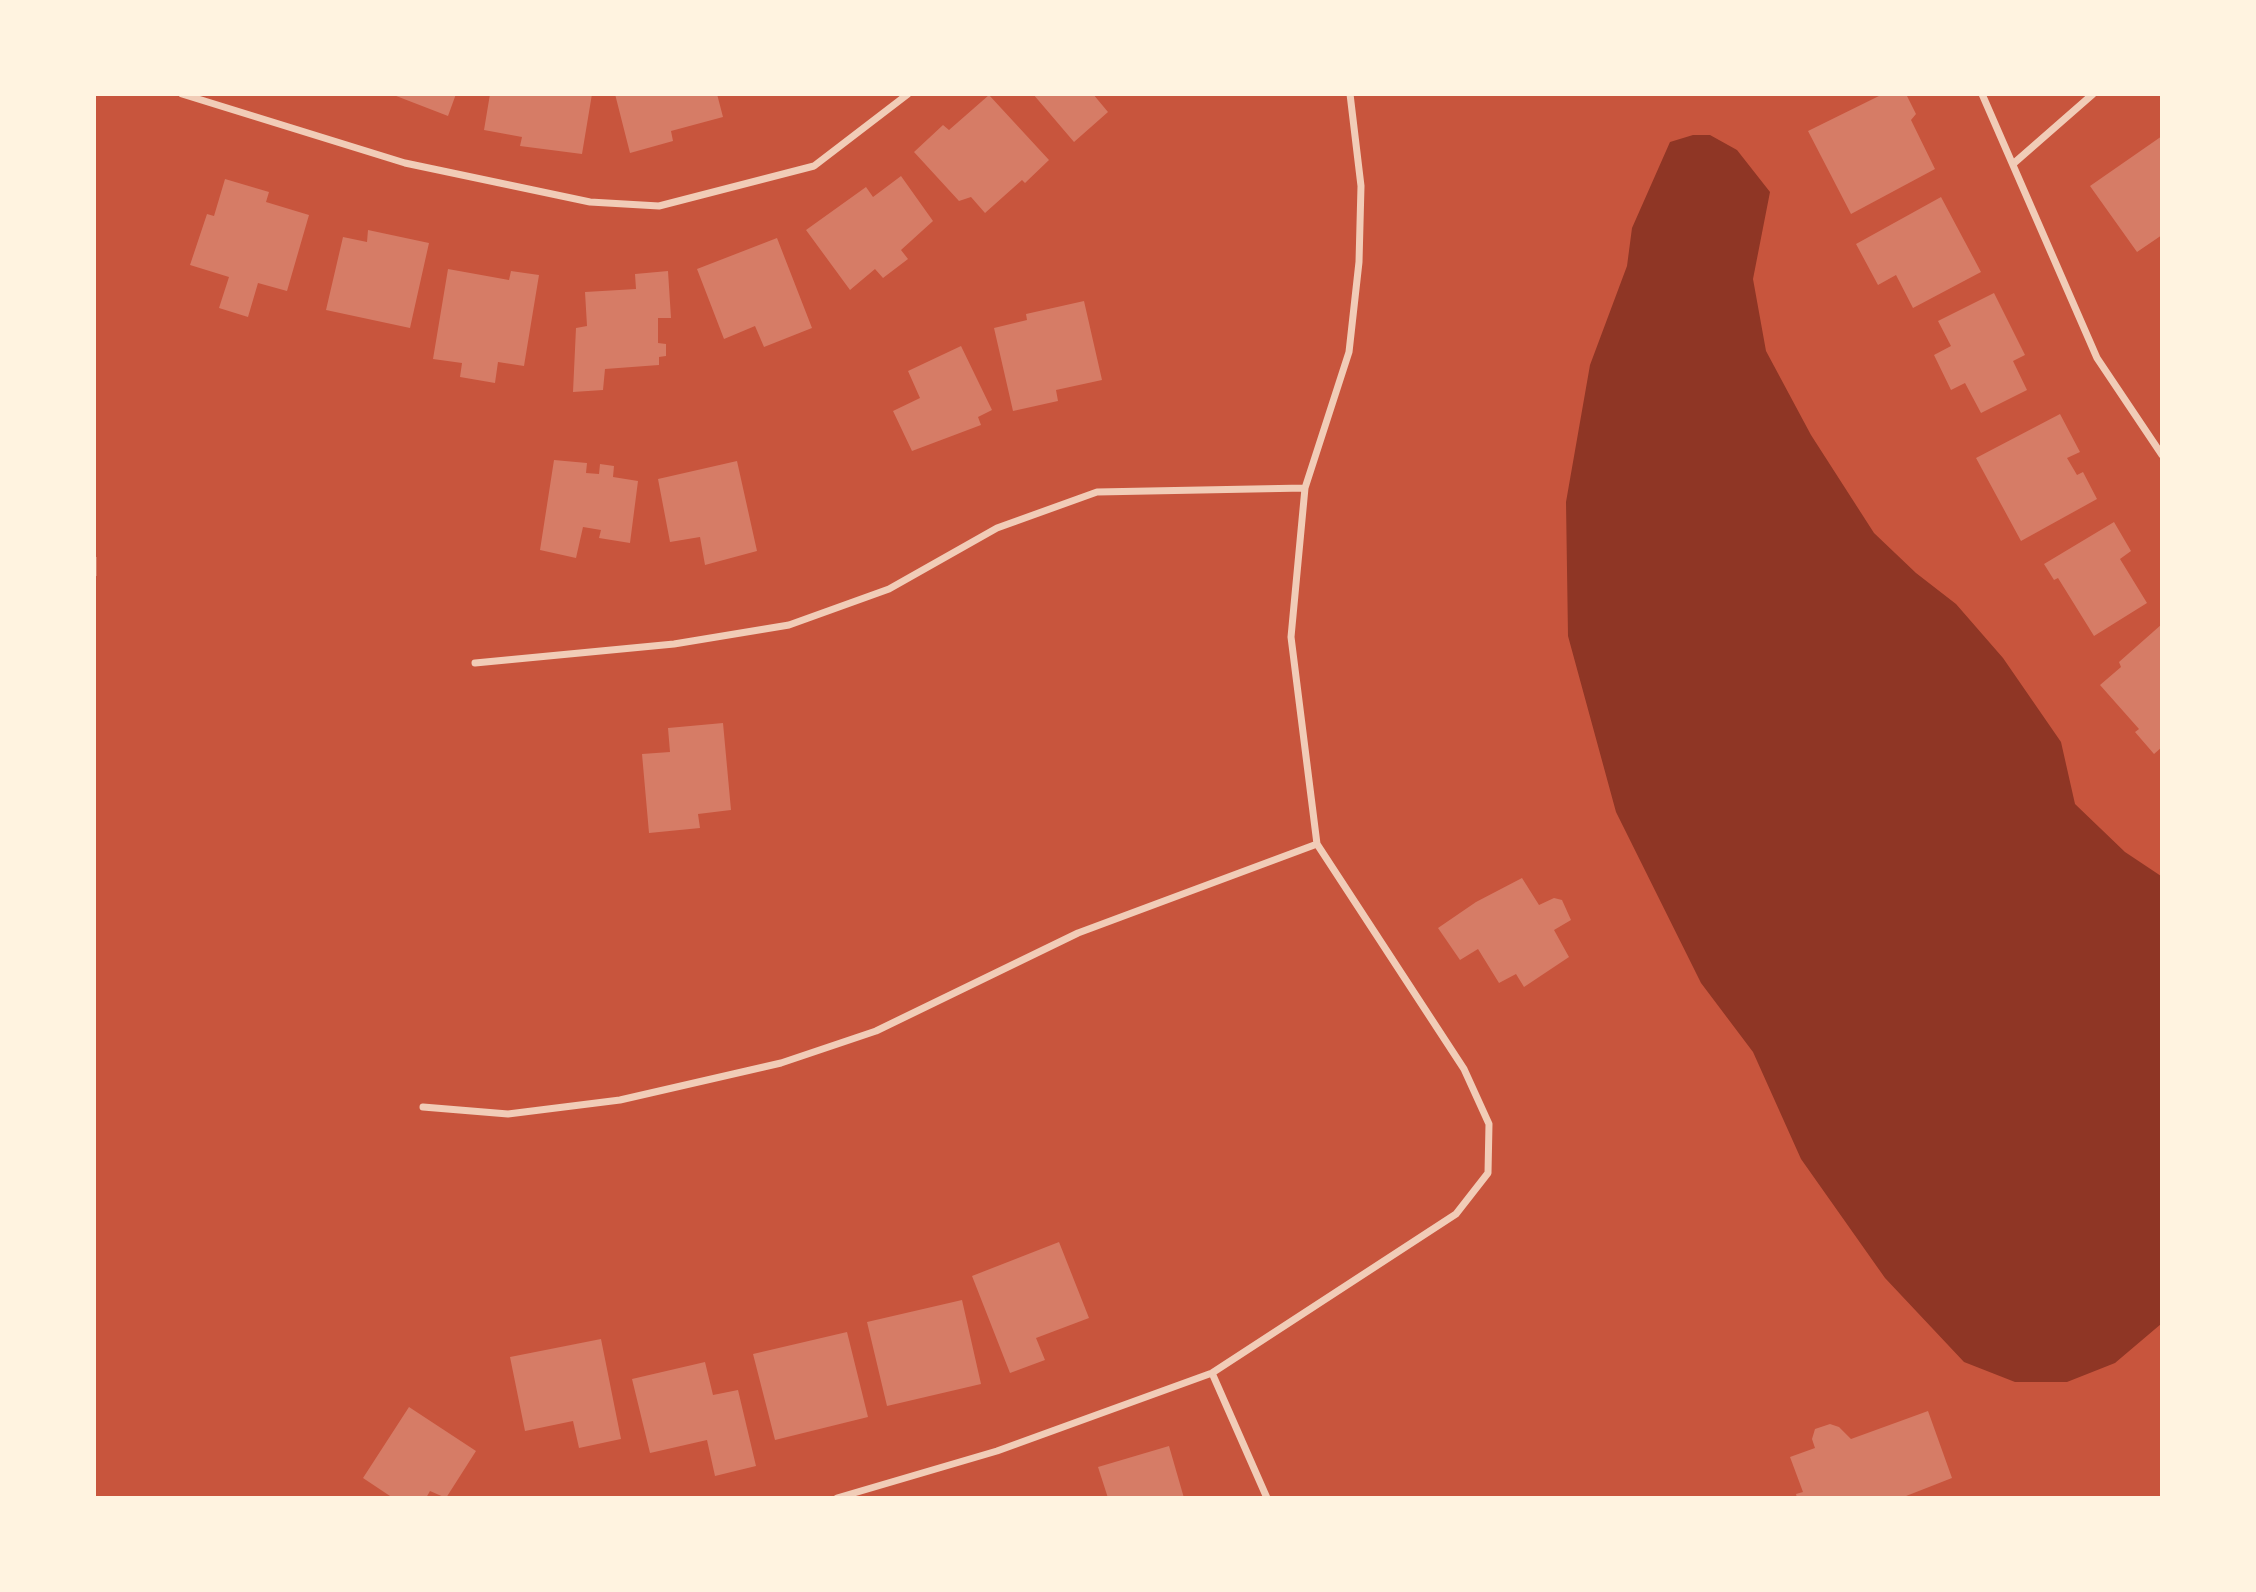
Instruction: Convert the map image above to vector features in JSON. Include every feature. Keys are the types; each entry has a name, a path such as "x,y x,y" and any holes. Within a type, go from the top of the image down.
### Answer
{"street":[{"path":"182,94 405,163 590,202 659,206 814,166 908,94"},
{"path":"837,1497 997,1451 1212,1373 1456,1214 1488,1173 1489,1124 1464,1069 1317,844 1291,637 1305,488 1349,352 1358,275 1361,187 1350,94"},
{"path":"1982,94 2097,358 2161,455"},
{"path":"2013,164 2093,94"},
{"path":"475,663 674,644 789,625 889,589 997,528 1097,492 1305,488"},
{"path":"423,1107 508,1114 620,1100 781,1063 876,1031 1078,933 1317,844"},
{"path":"1212,1373 1267,1497"}],"shaded area":[{"path":"1693,135 1710,135 1737,150 1770,192 1753,279 1766,351 1811,435 1874,533 1916,573 1956,604 2003,658 2061,742 2075,804 2125,852 2161,876 2161,1324 2115,1363 2067,1382 2015,1382 1964,1362 1885,1278 1801,1159 1753,1052 1701,983 1616,812 1568,636 1566,502 1590,365 1627,266 1632,228 1670,142"}],"building":[{"path":"391,94 456,94 448,116"},
{"path":"490,94 592,94 582,154 520,146 522,137 484,130"},
{"path":"615,94 717,94 723,117 671,131 673,141 630,153"},
{"path":"1033,94 1093,94 1108,112 1074,142"},
{"path":"1883,94 1906,94 1916,114 1911,120 1935,169 1851,214 1808,131"},
{"path":"989,95 1049,160 1025,183 1022,180 985,213 971,197 959,201 914,152 943,125 949,130"},
{"path":"2162,136 2162,235 2137,252 2090,186"},
{"path":"901,176 933,221 901,250 908,259 883,278 875,269 850,290 806,230 866,187 873,197"},
{"path":"225,179 269,192 266,202 309,215 287,291 258,283 248,317 219,308 229,277 190,265 207,214 214,216"},
{"path":"1941,197 1981,272 1913,308 1896,275 1878,285 1856,244"},
{"path":"368,230 429,243 410,328 326,310 343,237 367,242"},
{"path":"777,238 812,328 764,347 755,326 724,339 697,269"},
{"path":"448,269 509,280 511,271 539,275 524,366 498,362 495,383 460,377 462,363 433,359"},
{"path":"668,271 671,318 658,318 658,343 666,344 666,356 659,357 659,365 605,369 603,390 573,392 576,328 587,326 585,292 636,289 635,274"},
{"path":"1994,293 2025,355 2013,361 2027,390 1981,413 1965,383 1951,390 1934,355 1951,346 1938,321"},
{"path":"1084,301 1102,380 1056,390 1058,401 1013,411 994,328 1027,320 1026,314"},
{"path":"961,346 992,410 978,417 981,425 912,451 893,411 920,398 908,371"},
{"path":"2060,414 2080,452 2067,458 2077,475 2083,472 2097,499 2021,541 1976,458"},
{"path":"554,460 587,463 586,473 599,474 600,464 614,466 613,477 638,481 630,543 599,538 601,530 583,527 576,558 540,550"},
{"path":"737,461 757,551 705,565 700,537 670,542 658,479"},
{"path":"2114,522 2131,551 2120,559 2147,603 2094,636 2058,578 2054,580 2044,564"},
{"path":"94,557 97,557 97,576 94,576"},
{"path":"2162,624 2162,747 2154,754 2135,732 2139,729 2100,685 2121,667 2119,662"},
{"path":"723,723 731,810 698,814 700,828 649,833 642,754 670,752 668,728"},
{"path":"1522,878 1539,905 1554,898 1562,900 1571,920 1554,930 1569,957 1524,987 1516,974 1499,983 1478,949 1460,960 1438,928 1476,902"},
{"path":"1059,1242 1089,1318 1036,1338 1045,1360 1010,1373 972,1276"},
{"path":"962,1300 981,1384 887,1406 867,1322"},
{"path":"847,1332 868,1417 775,1440 753,1354"},
{"path":"601,1339 621,1439 579,1448 573,1421 525,1431 510,1357"},
{"path":"705,1362 713,1395 738,1390 756,1466 715,1476 707,1440 650,1453 632,1379"},
{"path":"409,1407 476,1451 446,1498 430,1491 426,1498 393,1498 363,1478"},
{"path":"1928,1411 1952,1478 1901,1498 1797,1498 1796,1494 1803,1492 1790,1457 1815,1448 1812,1439 1815,1429 1830,1424 1839,1427 1851,1439"},
{"path":"1169,1446 1184,1498 1108,1498 1098,1467"}]}
